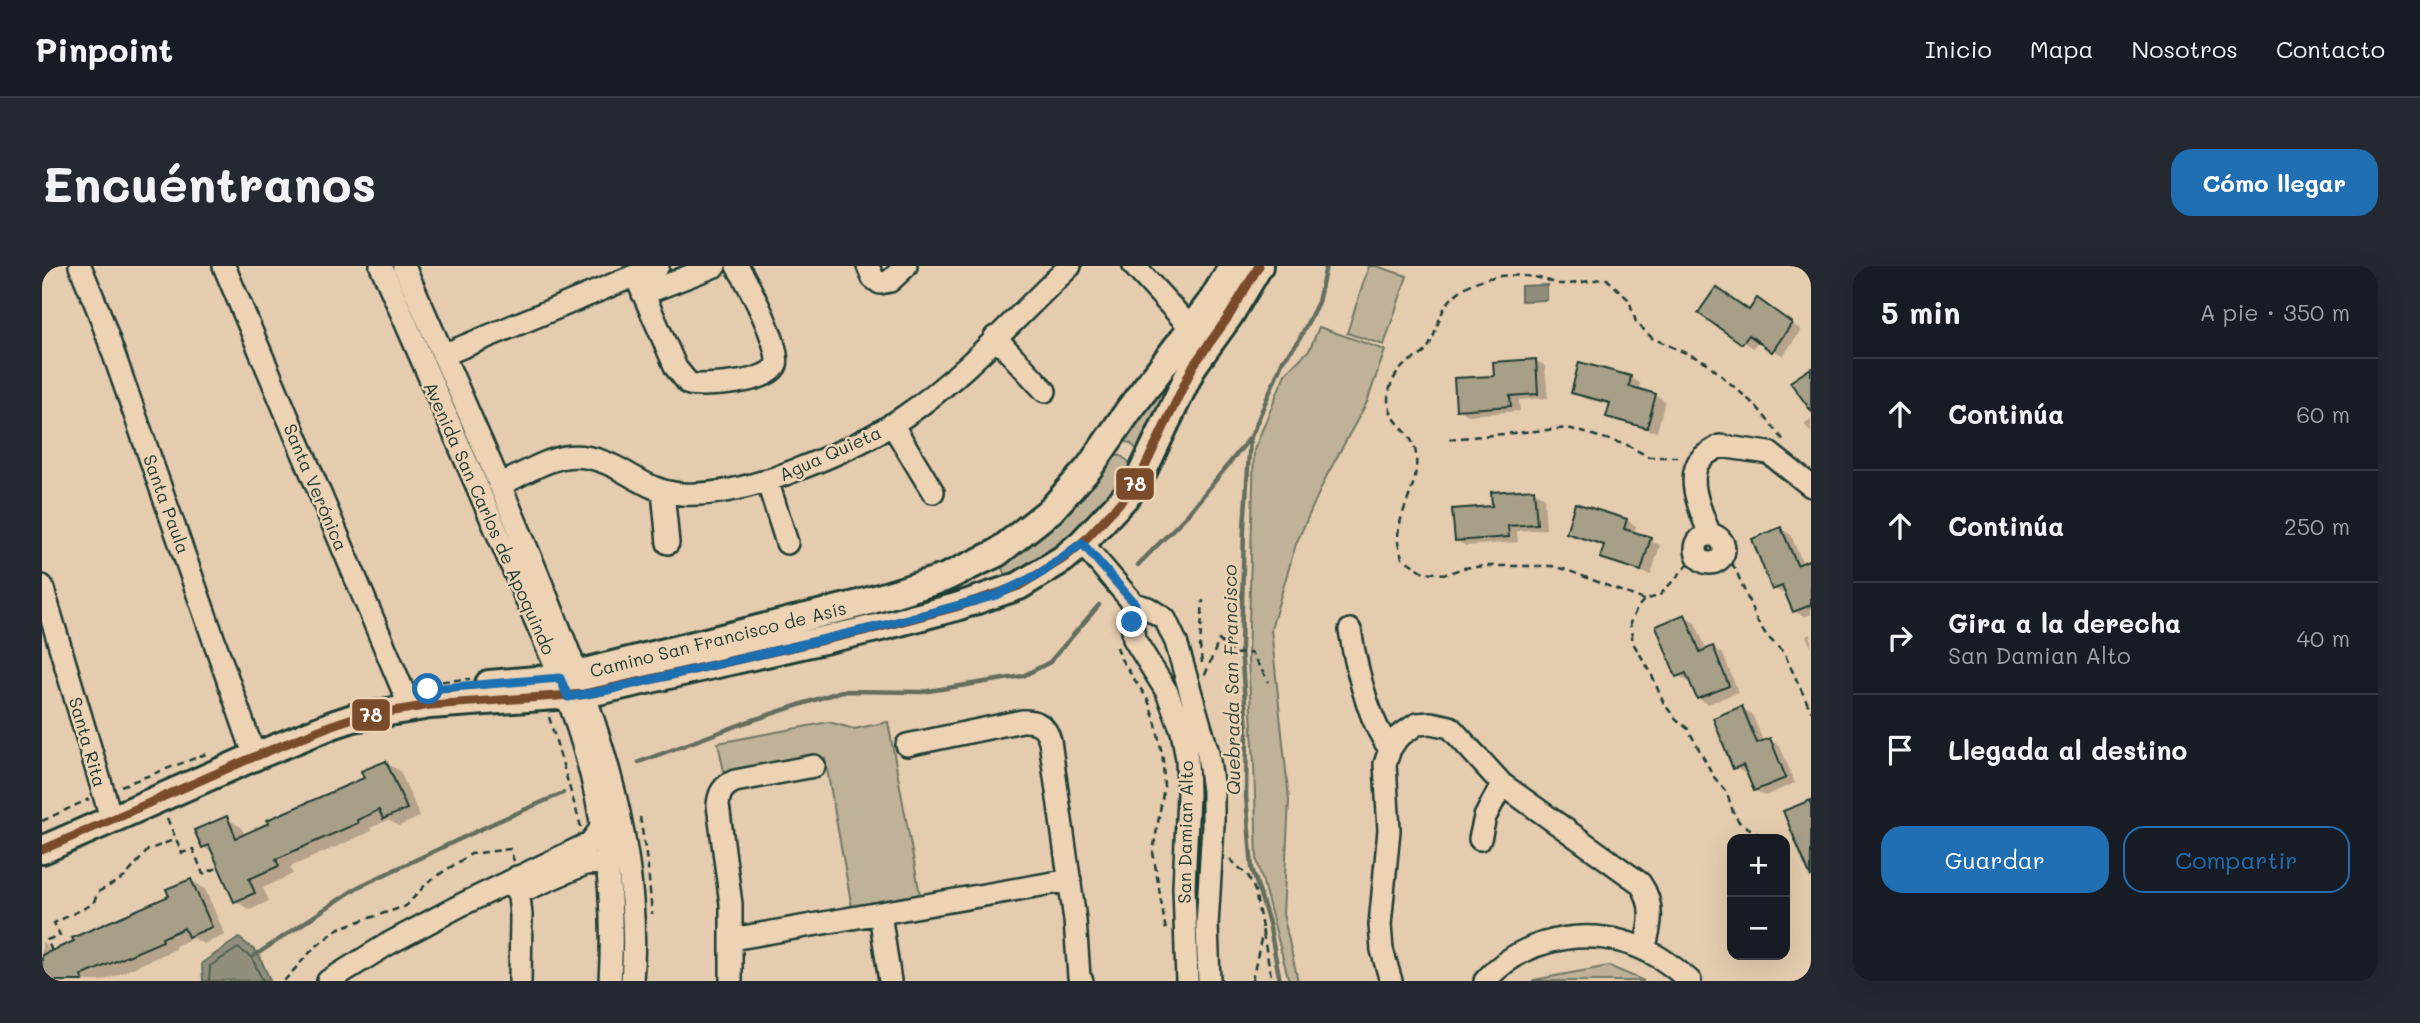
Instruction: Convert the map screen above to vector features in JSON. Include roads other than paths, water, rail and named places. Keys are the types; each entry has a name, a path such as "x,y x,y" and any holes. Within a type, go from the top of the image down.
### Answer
{"main road":[{"name":"Camino San Francisco de Asís","path":"573,686 944,578 998,553 1051,510 1089,468 1192,329 1233,266"},
{"name":"Camino San Francisco de Asís","path":"42,850 109,811 250,743 328,712 407,700 573,686 836,636 956,607 1019,586 1063,559 1116,510 1142,473 1193,366 1230,316 1259,266"},
{"path":"1105,444 1118,446 1129,452 1142,473"},
{"path":"998,553 995,565 999,575 1008,583 1019,586"},
{"path":"827,611 836,636"},
{"name":"Camino San Francisco de Asís","path":"42,834 109,811 332,724 407,700"}],"street":[{"name":"Santa Paula","path":"80,266 99,312 250,743"},
{"name":"Santa Verónica","path":"224,266 407,700"},
{"name":"Avenida San Carlos de Apoquindo","path":"381,266 573,686 603,819 611,932 610,981"},
{"name":"Avenida San Carlos de Apoquindo","path":"404,266 500,485 573,686 611,780 628,853 634,910 632,981"},
{"path":"639,285 658,266"},
{"path":"443,355 639,285 715,266"},
{"path":"639,285 676,369 689,384 704,386 747,381 773,370 777,351 749,285 737,266"},
{"path":"868,266 873,278 880,283 890,281 906,266"},
{"name":"Agua Quieta","path":"500,485 560,458 583,455 603,459 663,491 680,494 708,493 768,480 820,461 892,424 933,396 1070,266"},
{"path":"1134,266 1192,329"},
{"path":"995,337 1045,391"},
{"name":"Agua Quieta","path":"892,424 933,492"},
{"path":"1710,535 1699,541 1697,555 1703,561 1713,563 1723,555 1722,542 1710,535 1696,500 1694,474 1700,460 1720,446 1769,453 1811,486"},
{"name":"Agua Quieta","path":"768,480 787,543"},
{"path":"663,491 668,543"},
{"name":"San Damian Alto","path":"1082,543 1135,604 1161,615 1174,634 1205,744 1213,791 1207,925 1209,981"},
{"name":"Santa Rita","path":"42,586 109,811"},
{"name":"San Damian Alto","path":"1135,604 1133,633 1141,652 1175,709 1187,760 1184,887 1187,981"},
{"path":"1350,630 1366,695 1380,734 1390,749"},
{"path":"1141,652 1163,650 1171,643 1174,634"},
{"path":"907,746 1022,721 1035,722 1044,727 1050,741 1078,941 1075,980"},
{"path":"1391,981 1382,950 1380,925 1389,830 1385,773 1390,749 1398,737 1417,724 1444,724 1461,737 1502,784 1640,883 1648,898 1651,914 1644,949"},
{"path":"731,981 729,879 718,805 722,790 735,781 814,766"},
{"path":"1480,839 1485,817 1502,784"},
{"path":"328,981 419,927 590,843 599,831 603,819"},
{"path":"517,877 585,864 599,863 608,870"},
{"path":"517,877 522,948 520,981"},
{"path":"732,939 1070,880"},
{"path":"880,913 890,981"},
{"path":"1485,981 1515,955 1536,945 1557,939 1594,936 1644,949 1668,963 1690,981"}],"water":[{"path":"1547,285 1547,300 1521,301 1521,286"},
{"path":"239,938 258,953 270,980 203,981 202,963"}],"waterway":[{"name":"Quebrada San Francisco","path":"1280,981 1269,923 1252,868 1246,796 1247,730 1241,648 1244,528 1250,439 1283,360 1298,342 1318,302 1326,266"},
{"path":"1138,565 1188,514 1249,439"},
{"path":"639,762 747,722 842,691 922,692 1023,676 1050,662 1099,605"},
{"path":"254,956 358,887 563,793"}]}
